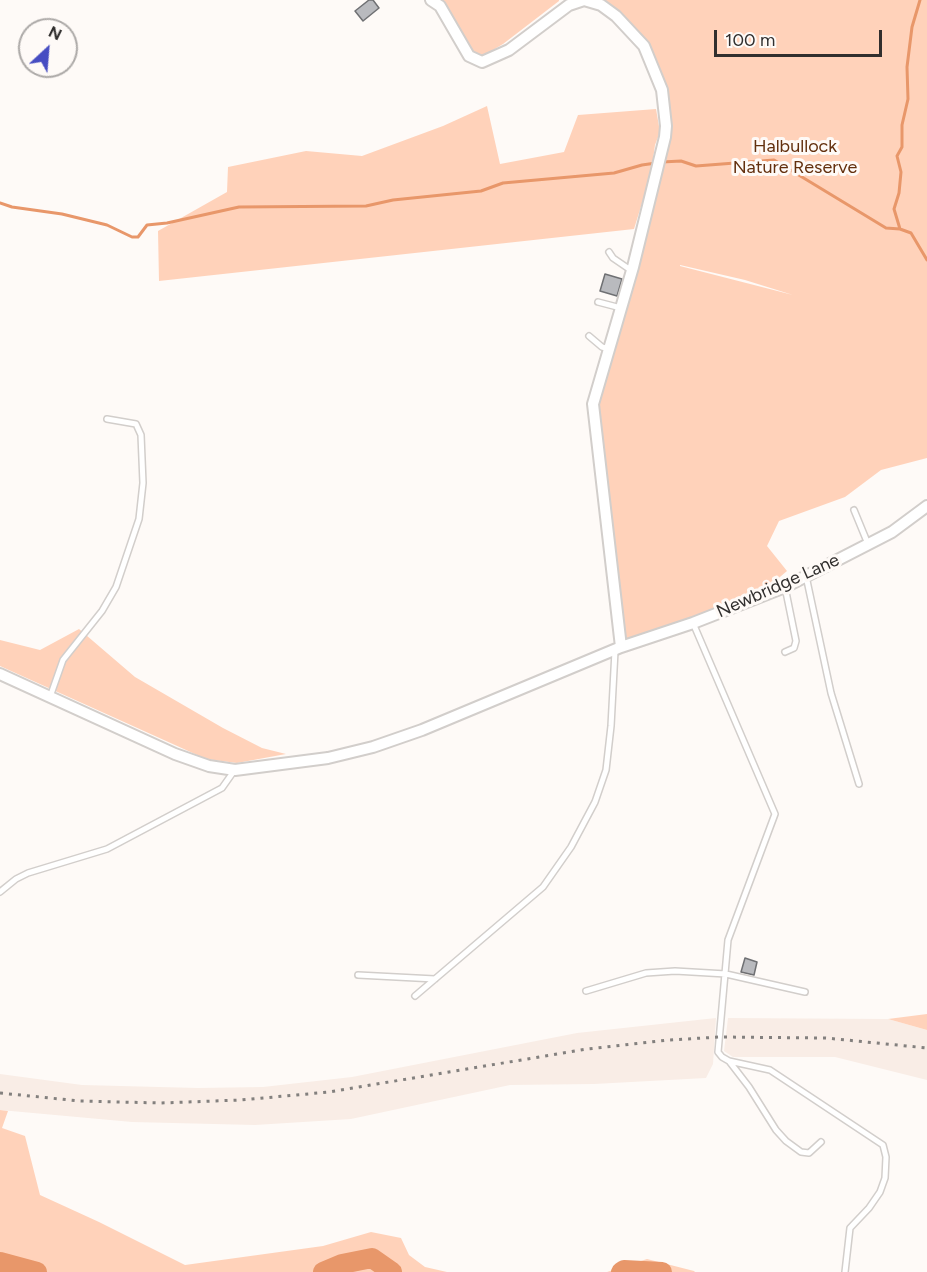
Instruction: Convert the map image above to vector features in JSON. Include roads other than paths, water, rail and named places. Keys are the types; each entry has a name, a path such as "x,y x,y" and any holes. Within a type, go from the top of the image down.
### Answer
{"street":[{"path":"432,0 440,6 469,56 482,62 509,50 569,5 584,0 600,5 616,16 644,46 662,90 666,126 659,167 632,271 593,404 618,648"},
{"name":"Newbridge Lane","path":"0,674 175,754 209,766 235,770 328,758 373,747 476,709 618,648 693,623 785,587 892,532 927,506"}],"lane":[{"path":"609,252 613,258 632,271"},
{"path":"598,302 621,309"},
{"path":"589,336 602,347 609,349"},
{"path":"50,697 63,660 102,611 116,587 139,519 143,483 141,435 135,424 107,419"},
{"path":"854,510 868,544"},
{"path":"806,576 831,693 859,784"},
{"path":"785,587 796,641 794,648 785,652"},
{"path":"693,623 775,814 728,940 718,1052 722,1058 729,1061 770,1070 883,1145 886,1157 885,1178 880,1192 869,1208 850,1228 845,1272"},
{"path":"415,996 543,887 566,855 595,802 606,770 618,648"},
{"path":"0,892 28,873 107,849 222,788 235,770"},
{"path":"586,991 646,973 675,971 726,974 805,992"},
{"path":"358,975 435,979"},
{"path":"729,1061 786,1141 801,1152 809,1153 821,1142"}],"waterway":[{"path":"900,229 894,209 899,193 901,172 897,156 902,147 902,125 908,99 907,67 912,27 920,0"},
{"path":"662,162 681,161 696,166 774,160 886,228 911,233 927,260"},
{"path":"0,203 107,225 132,237 138,237 147,225 167,223 239,207 366,206 393,200 481,191 503,183 614,173 656,163"},
{"path":"323,1272 342,1264 372,1258 392,1272"},
{"path":"0,1262 37,1272"},
{"path":"621,1272 624,1270 662,1272"}],"railway":[{"path":"0,1093 80,1101 161,1103 241,1100 329,1092 587,1049 720,1037 826,1038 927,1048"}],"park label":[{"name":"Halbullock Nature Reserve","path":"795,157"}]}
